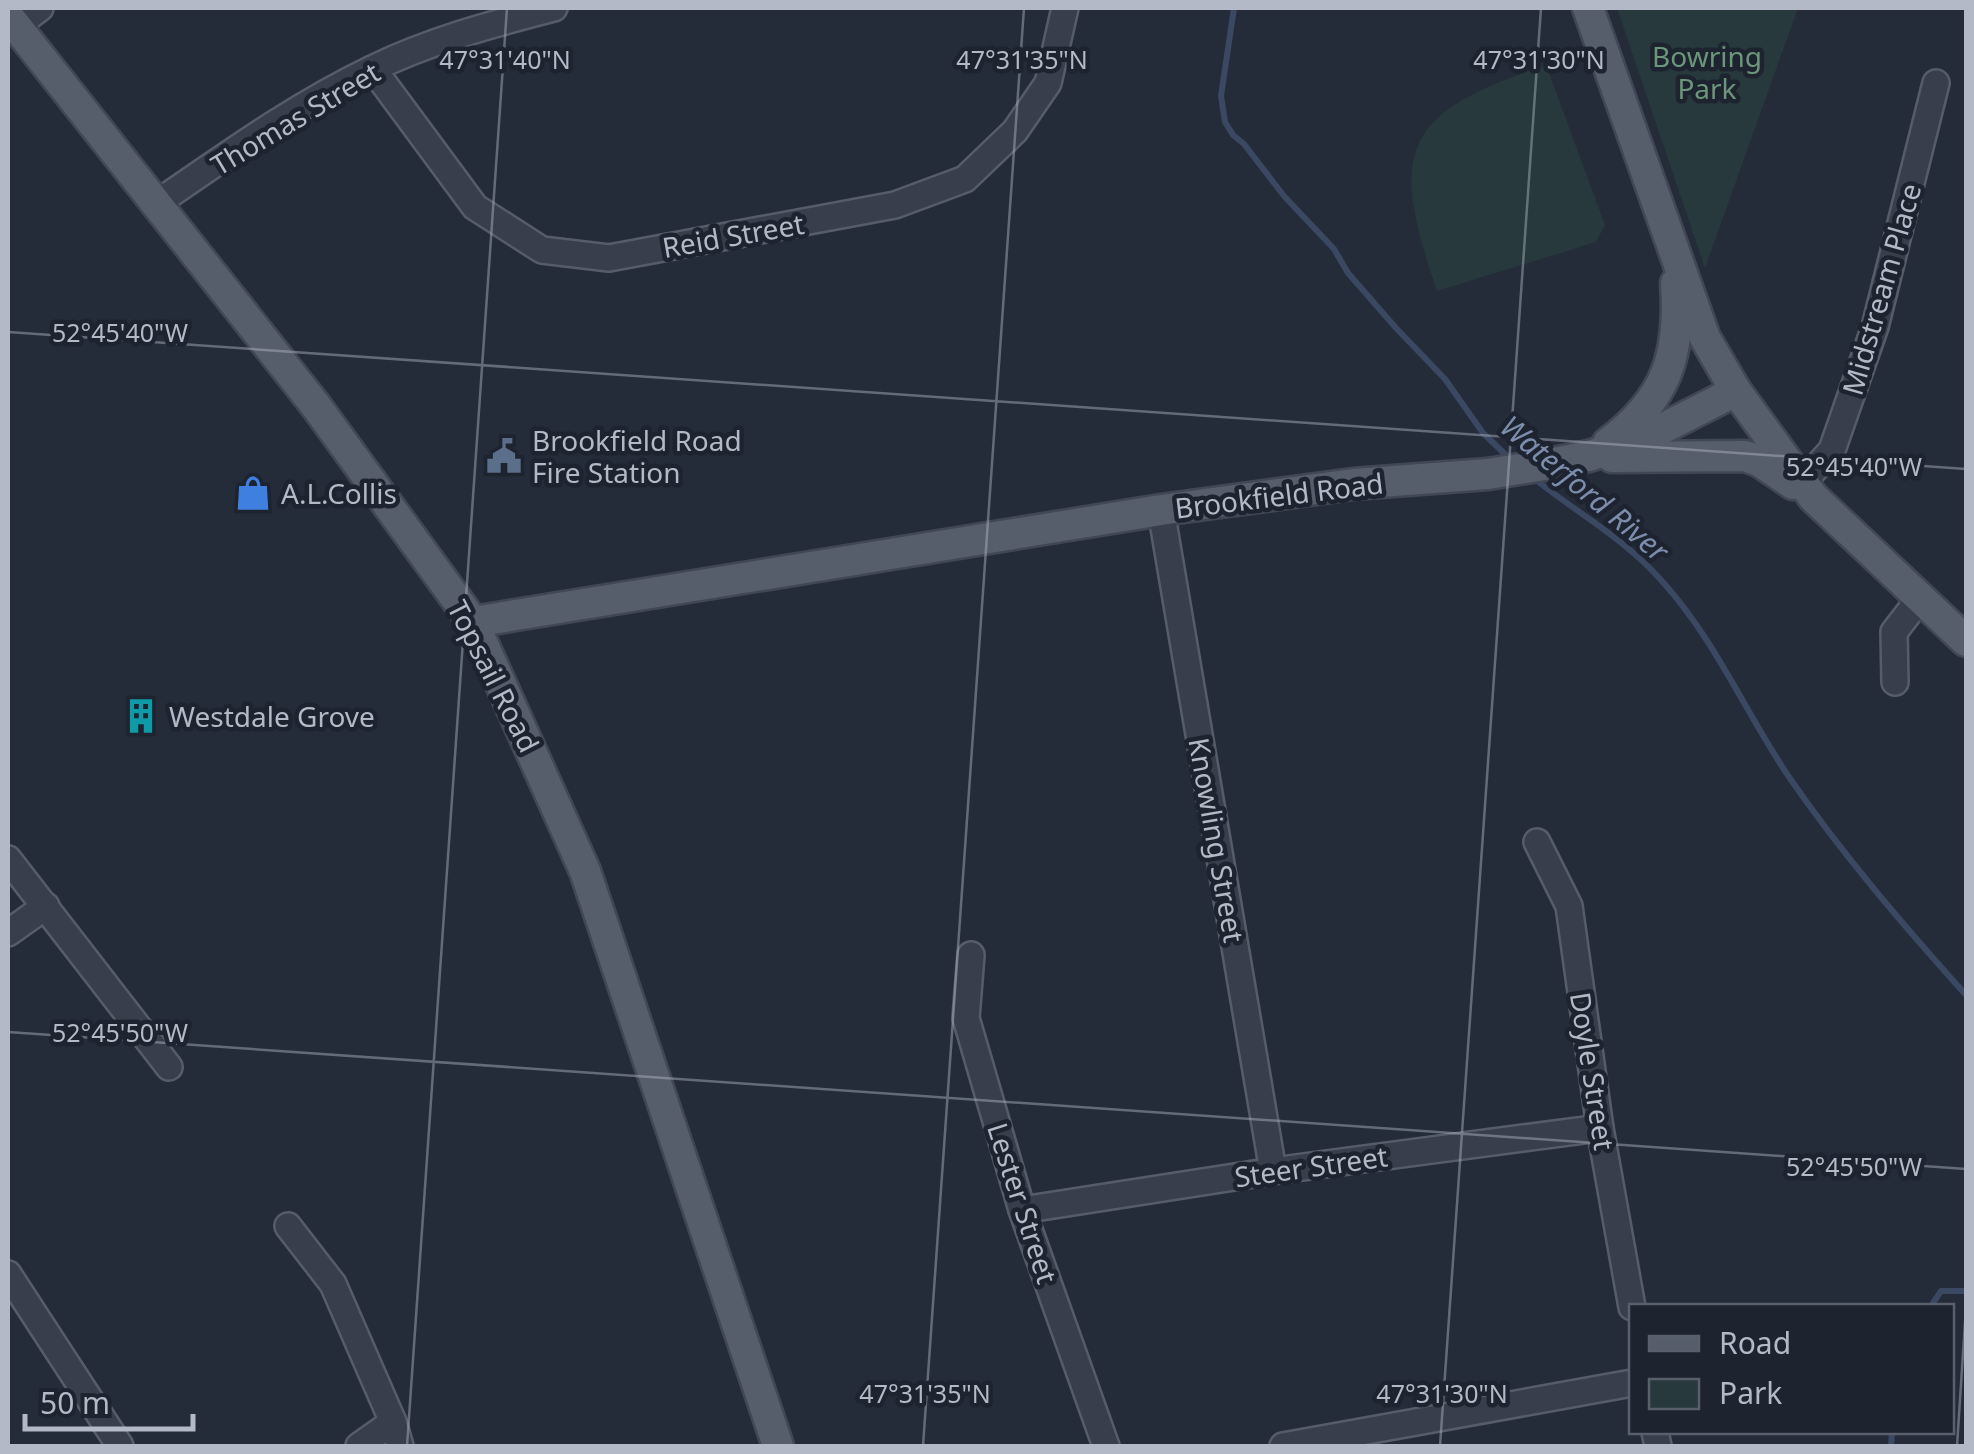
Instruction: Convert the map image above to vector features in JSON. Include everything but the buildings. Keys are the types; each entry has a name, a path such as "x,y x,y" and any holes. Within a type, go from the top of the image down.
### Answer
{"main road":[{"path":"1588,8 1674,258 1705,338 1736,391 1807,490 1966,640"},
{"name":"Topsail Road","path":"12,21 316,406 474,622 585,871 778,1446"},
{"path":"1589,456 1636,420 1665,379 1676,342 1674,258"},
{"name":"Brookfield Road","path":"474,622 1161,510 1353,484 1488,474 1544,465 1589,456 1660,432 1736,391"},
{"path":"1589,456 1745,456 1807,490"}],"street":[{"path":"12,21 40,8"},
{"name":"Thomas Street","path":"156,204 290,114 372,69 434,44 554,8"},
{"name":"Reid Street","path":"372,69 475,207 542,250 610,258 895,205 965,179 1015,131 1048,83 1065,8"},
{"name":"Midstream Place","path":"1807,490 1832,450 1875,328 1936,83"},
{"name":"Knowling Street","path":"1161,510 1272,1171"},
{"path":"1895,682 1894,632 1921,597"},
{"name":"Doyle Street","path":"1536,842 1568,906 1600,1128 1632,1304"},
{"path":"8,859 169,1067"},
{"path":"8,933 46,906"},
{"name":"Lester Street","path":"971,955 966,1018 1022,1210 1106,1446"},
{"name":"Steer Street","path":"1022,1210 1272,1171 1600,1128"},
{"path":"288,1226 333,1284 397,1434 359,1446"},
{"path":"8,1274 120,1446"},
{"path":"1283,1446 1629,1384"}],"green space":[{"name":"Bowring Park","path":"1617,8 1798,8 1705,268"},
{"path":"1546,65 1605,225 1596,242 1437,291 1413,203 1412,170 1419,143 1435,120 1461,101"}],"waterway":[{"name":"Waterford River","path":"1234,8 1221,96 1225,122 1284,196 1334,249 1348,273 1445,379 1483,433 1510,459"},
{"name":"Waterford River","path":"1531,476 1615,538 1661,580 1714,651 1809,806 1874,889 1966,995"},
{"name":"Waterford River","path":"1932,1304 1941,1291 1966,1291"},
{"name":"Waterford River","path":"1891,1446 1892,1434"}],"place":[{"name":"Brookfield Road Fire Station","path":"504,456"},
{"name":"A.L.Collis","path":"253,493"},
{"name":"Westdale Grove","path":"141,716"}]}
